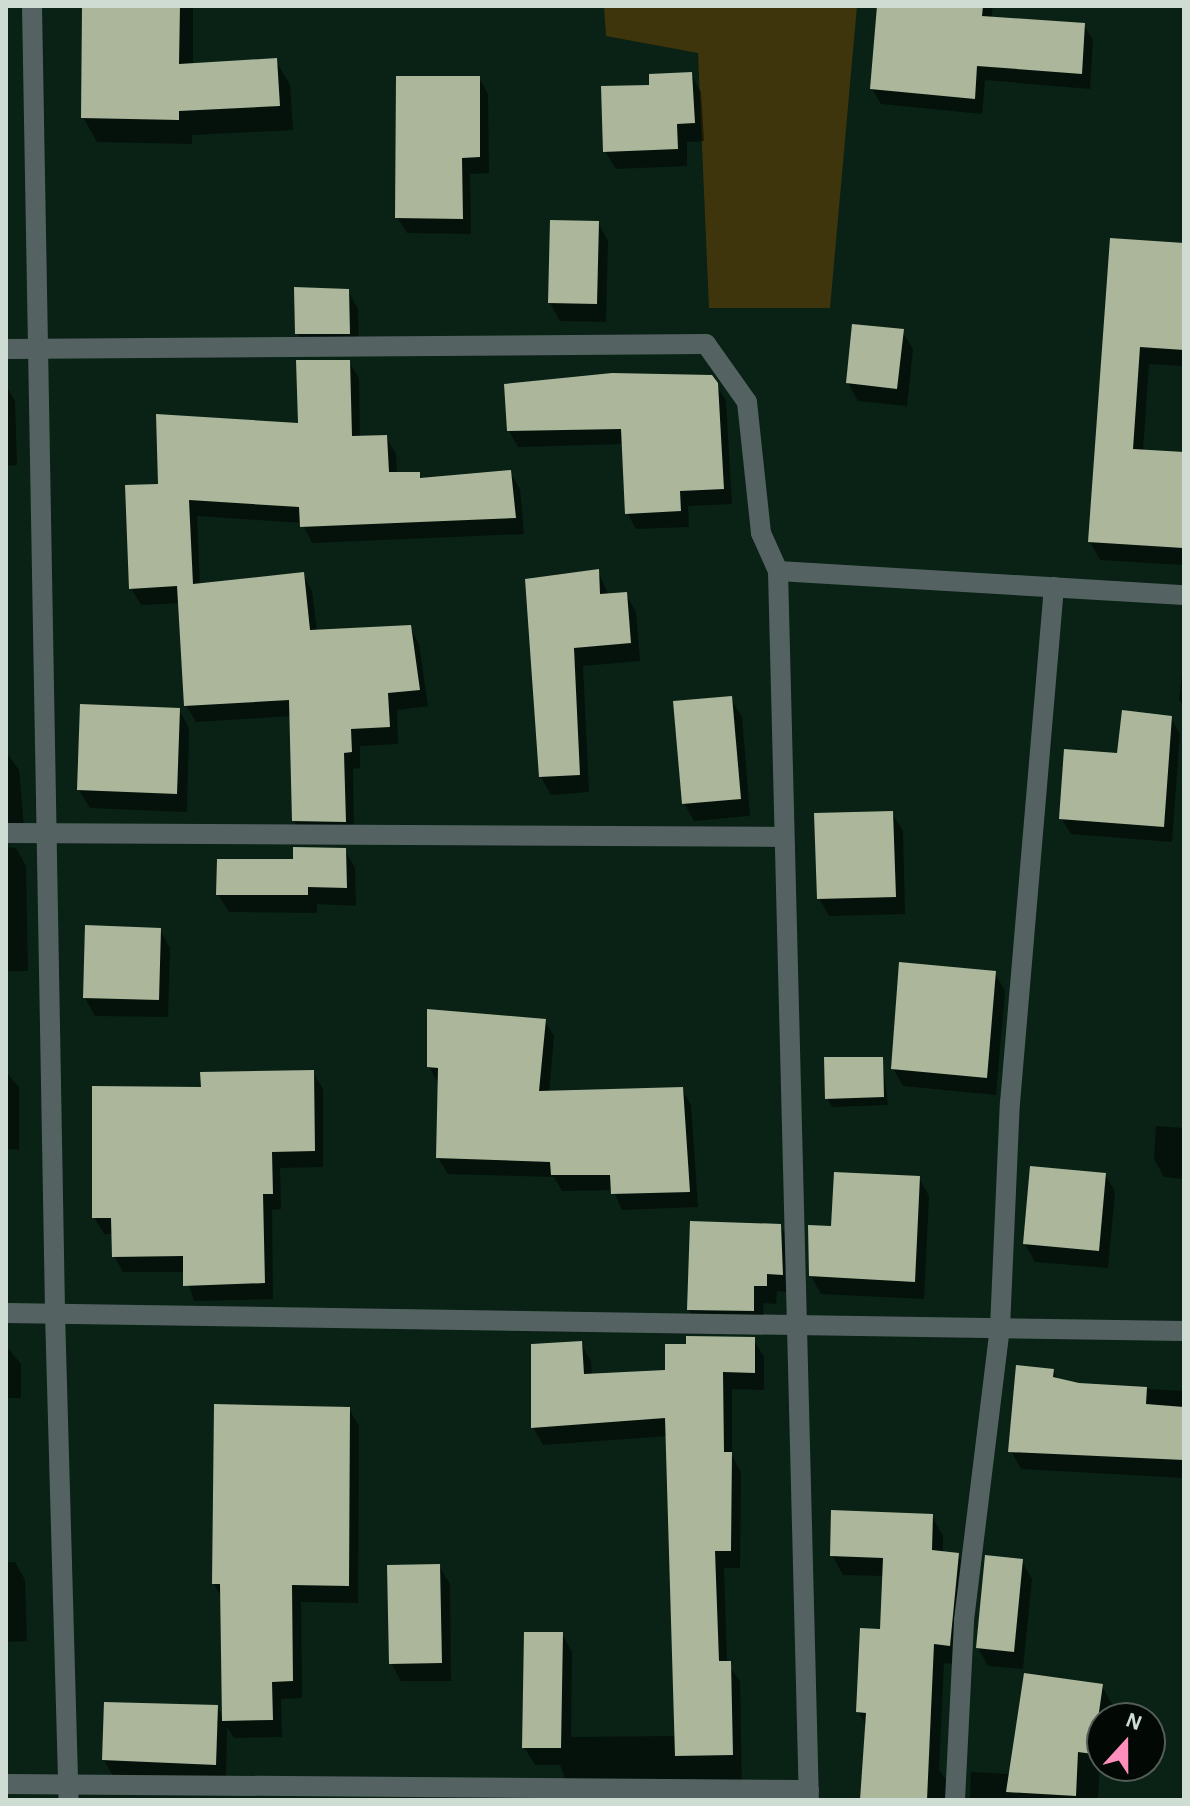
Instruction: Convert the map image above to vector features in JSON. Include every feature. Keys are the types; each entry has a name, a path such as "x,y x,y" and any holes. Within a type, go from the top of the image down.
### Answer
{"street":[{"path":"32,6 42,349 46,833 55,1313 69,1791"},
{"path":"6,349 706,344 747,402 761,533 778,571 809,1795 69,1791 6,1784"},
{"path":"778,571 1184,595"},
{"path":"955,1800 964,1620 1000,1328 1010,1103 1054,587"},
{"path":"6,833 784,837"},
{"path":"6,1313 1184,1331"}],"shaded area":[{"path":"604,6 857,6 830,308 709,308 698,53 606,36"}],"building":[{"path":"82,6 180,6 179,64 277,58 280,106 179,111 179,120 81,118"},
{"path":"877,6 983,6 982,16 1085,23 1082,74 977,66 975,99 870,89"},
{"path":"692,72 695,123 677,124 678,149 603,152 601,86 649,85 649,74"},
{"path":"396,76 480,76 480,157 462,158 463,219 395,218"},
{"path":"550,220 599,221 597,304 548,303"},
{"path":"1110,238 1184,243 1184,350 1140,347 1133,449 1184,452 1183,548 1088,542"},
{"path":"294,287 349,289 350,334 295,334"},
{"path":"852,324 904,329 897,389 846,383"},
{"path":"296,360 350,360 352,436 387,435 389,472 420,472 420,478 511,470 516,518 300,527 299,507 189,500 193,584 304,572 310,630 411,625 420,690 388,693 390,727 351,729 352,752 344,753 346,822 292,821 289,700 184,706 177,586 129,589 125,485 158,484 156,414 298,423"},
{"path":"612,373 712,375 718,383 724,489 680,491 681,511 625,514 621,429 507,431 504,384"},
{"path":"599,569 600,594 627,592 631,643 574,648 580,775 539,777 525,579"},
{"path":"732,696 741,799 682,804 673,701"},
{"path":"80,704 180,708 177,794 77,790"},
{"path":"1122,710 1172,716 1164,827 1059,819 1064,749 1117,753"},
{"path":"893,811 896,897 817,899 814,813"},
{"path":"293,847 346,848 347,888 308,887 308,895 216,895 217,859 293,859"},
{"path":"85,925 161,928 159,1000 83,998"},
{"path":"899,962 996,971 987,1078 891,1069"},
{"path":"427,1009 546,1019 539,1091 683,1087 690,1192 611,1194 610,1175 551,1175 550,1162 436,1158 438,1068 427,1067"},
{"path":"824,1057 883,1057 884,1097 825,1099"},
{"path":"314,1070 315,1151 272,1152 273,1194 263,1194 265,1283 183,1286 183,1256 112,1257 111,1218 92,1218 92,1086 201,1087 200,1072"},
{"path":"1030,1166 1106,1173 1099,1251 1023,1244"},
{"path":"834,1172 920,1176 915,1282 809,1276 808,1225 831,1226"},
{"path":"690,1221 781,1224 783,1275 767,1274 767,1286 754,1286 754,1311 687,1310"},
{"path":"686,1336 755,1337 755,1373 723,1372 724,1452 732,1452 731,1551 715,1551 719,1661 731,1661 733,1755 675,1756 665,1418 531,1428 531,1344 582,1341 584,1374 665,1370 665,1344 686,1344"},
{"path":"1016,1365 1054,1369 1053,1377 1079,1383 1147,1387 1146,1404 1184,1407 1184,1460 1008,1452"},
{"path":"214,1404 350,1407 349,1586 292,1585 293,1681 272,1682 273,1720 222,1721 220,1584 212,1584"},
{"path":"831,1510 933,1514 932,1550 959,1553 950,1646 934,1644 927,1800 860,1800 866,1713 856,1712 860,1628 880,1629 883,1558 830,1556"},
{"path":"985,1555 1023,1559 1014,1652 976,1648"},
{"path":"440,1564 442,1663 389,1664 387,1565"},
{"path":"524,1632 563,1632 561,1748 522,1748"},
{"path":"1024,1673 1103,1684 1100,1702 1086,1702 1086,1753 1078,1752 1076,1796 1006,1792"},
{"path":"104,1702 218,1705 216,1765 102,1760"}]}
